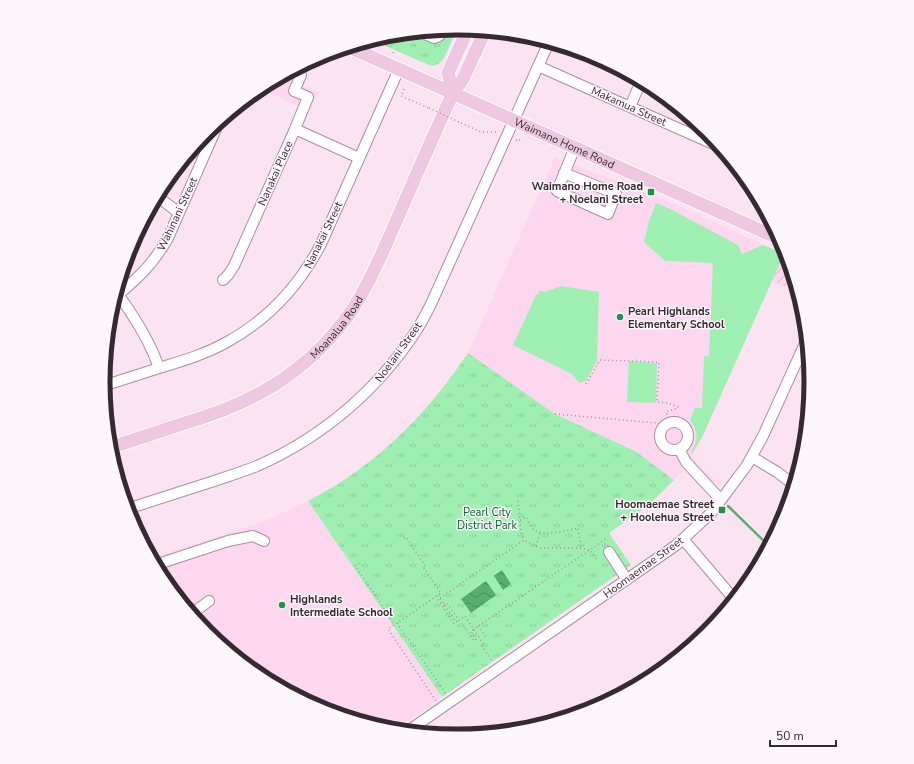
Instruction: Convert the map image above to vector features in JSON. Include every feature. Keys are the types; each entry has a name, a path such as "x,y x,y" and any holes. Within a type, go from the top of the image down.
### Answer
{"main road":[{"path":"452,93 448,73 465,35"},
{"name":"Moanalua Road","path":"116,446 208,416 245,401 281,380 320,348 343,322 370,279 452,93 464,79 483,36"},
{"name":"Waimano Home Road","path":"357,50 771,235"}],"street":[{"name":"Noelani Street","path":"133,507 235,474 272,459 297,446 317,433 361,398 392,364 418,327 431,304 546,47"},
{"name":"Makamua Street","path":"538,66 704,139"},
{"name":"Nanakai Street","path":"110,384 205,353 253,326 279,304 304,274 313,260 399,69"},
{"path":"295,128 308,97 294,91 301,75 298,74"},
{"path":"630,107 639,86"},
{"name":"Nanakai Place","path":"223,280 234,266 295,128 359,158"},
{"name":"Wahinani Street","path":"123,289 146,270 161,250 168,238 213,136"},
{"path":"564,173 616,194 608,214 557,191 564,173 575,147"},
{"path":"161,199 179,213"},
{"path":"120,299 144,333 159,368"},
{"name":"Hoomaemae Street","path":"415,726 684,539 711,513 747,466 764,436 802,350"},
{"path":"671,422 680,424 688,434 686,443 679,449 670,449 666,447 660,436 663,427 671,422"},
{"path":"679,449 686,462 721,500"},
{"path":"752,457 777,472 789,482"},
{"path":"161,563 228,540 253,536 264,541"},
{"path":"684,539 731,595"},
{"path":"609,552 627,580"},
{"path":"196,611 209,601"}],"path":[{"path":"404,89 401,96 481,132 496,132"},
{"path":"516,140 519,141 520,139"},
{"path":"586,384 600,360 659,362 657,402 668,403 678,407 666,412 668,416"},
{"path":"555,414 657,423 663,427"},
{"path":"518,501 521,532 524,540 536,546 546,548 581,548 590,550 597,560"},
{"path":"520,520 526,517 530,525 540,533 578,528 581,548"},
{"path":"536,546 540,533"},
{"path":"404,538 406,537 441,593 388,629 433,697"},
{"path":"464,628 465,627 474,641 476,639 471,631 606,539"},
{"path":"440,598 524,540"},
{"path":"359,563 355,566 394,625"},
{"path":"437,596 440,598 454,619 452,621 437,596"},
{"path":"444,605 447,603 459,620"},
{"path":"453,624 464,616 474,629 484,645 482,646 492,660"},
{"path":"396,623 447,696"},
{"path":"478,626 486,637"}],"shaded area":[{"path":"307,70 300,84 318,92 310,111 266,92"},
{"name":"Pearl Highlands Elementary School","path":"555,157 670,202 779,252 782,259 703,436 692,456 693,459 716,481 705,492 684,471 674,480 635,451 555,414 468,353"},
{"path":"782,259 791,289 772,281"},
{"name":"Highlands Intermediate School","path":"308,501 442,697 403,724 345,711 324,703 283,683 264,671 228,643 196,611 168,575 157,556 271,518"}],"green space":[{"path":"454,35 440,63 437,65 429,65 381,44 412,38"},
{"path":"656,203 738,245 742,254 763,245 779,252 782,259 703,435 692,454 692,450 696,442 696,435 695,429 690,420 695,408 702,408 704,356 709,356 713,263 665,261 644,242 649,221"},
{"path":"561,286 599,292 597,361 586,381 579,383 572,374 513,345 536,295 538,295 540,290 545,292"},
{"name":"Pearl City District Park","path":"468,353 555,414 635,451 674,480 648,506 609,533 631,565 442,697 308,501 350,476 395,440 432,402"},
{"path":"629,361 657,363 656,403 627,402"}],"water":[{"path":"502,570 511,584 503,590 494,576"},
{"path":"486,581 496,595 471,613 461,599"}],"waterway":[{"path":"728,506 765,542"}],"place":[{"name":"Waimano Home Road + Noelani Street","path":"651,192"},
{"name":"Pearl Highlands Elementary School","path":"620,317"},
{"name":"Hoomaemae Street + Hoolehua Street","path":"722,510"},
{"name":"Highlands Intermediate School","path":"282,605"}]}
